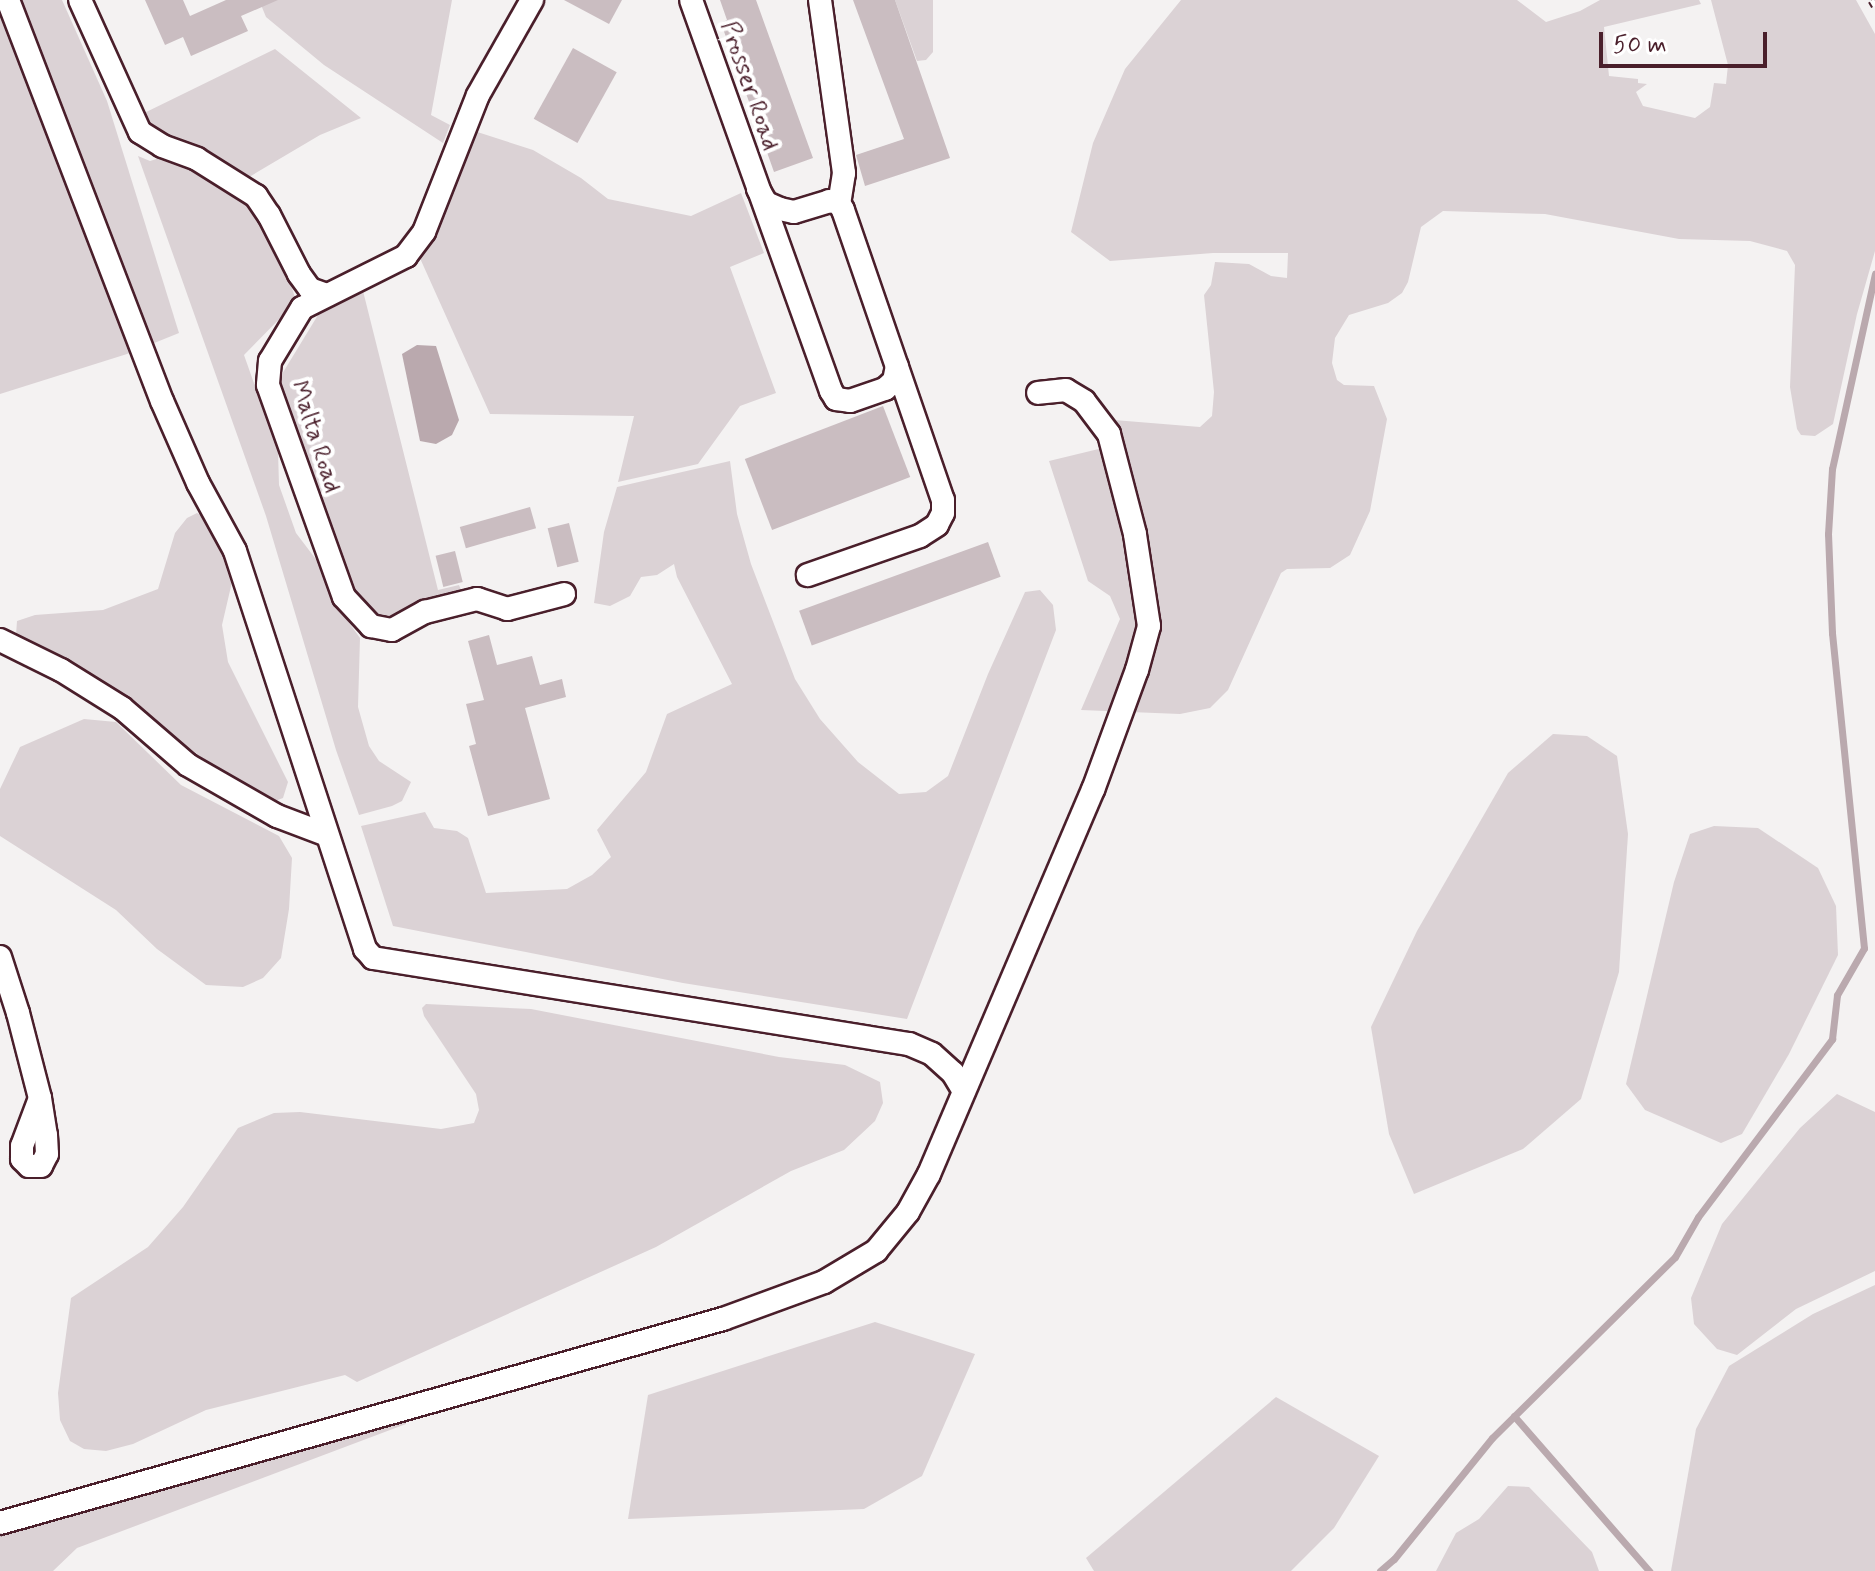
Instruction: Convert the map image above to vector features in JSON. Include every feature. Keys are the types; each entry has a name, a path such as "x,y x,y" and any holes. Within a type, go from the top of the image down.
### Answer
{"street":[{"path":"8,0 162,401 198,483 235,551 365,949 373,958 909,1044 932,1054 953,1073 964,1091"},
{"path":"80,0 140,132 162,146 197,159 256,196 299,274 310,289 324,294"},
{"name":"Malta Road","path":"532,0 478,95 424,232 406,256 324,294 302,308 270,361 268,385 344,597 371,626 392,630 425,612 477,599 507,609 564,594"},
{"name":"Prosser Road","path":"691,0 836,399 850,401 885,389 894,381 897,366"},
{"path":"808,575 920,536 937,525 943,513 943,500 839,203 844,173 820,0"},
{"path":"758,189 766,203 794,212 829,201 839,203"},
{"path":"0,1523 723,1319 824,1282 876,1251 908,1212 929,1174 1093,790 1137,670 1149,626 1147,595 1135,534 1109,434 1084,401 1066,390 1038,393"},
{"path":"0,640 61,670 122,708 188,765 277,816 327,835"},
{"path":"0,957 40,1098"}],"shaded area":[{"path":"0,0 62,0 107,101 179,333 127,354 0,394"},
{"path":"259,0 452,0 431,115 450,125 443,143 324,65 266,17"},
{"path":"895,0 933,0 933,52 926,60 917,61"},
{"path":"1181,0 1517,0 1546,22 1580,11 1600,0 1699,0 1701,4 1604,27 1609,76 1638,79 1638,83 1647,84 1636,92 1643,106 1695,118 1710,107 1714,83 1726,84 1728,65 1711,0 1856,0 1875,34 1875,251 1857,314 1833,424 1815,436 1801,435 1797,429 1790,387 1795,265 1787,251 1750,241 1679,239 1545,214 1443,211 1421,227 1408,282 1402,293 1388,303 1349,315 1335,338 1332,363 1337,380 1344,385 1374,386 1387,419 1370,511 1350,555 1330,568 1287,569 1281,573 1228,690 1210,708 1180,714 1081,710 1120,619 1110,596 1088,581 1049,461 1111,446 1114,420 1200,427 1212,416 1214,392 1204,295 1211,285 1215,262 1249,264 1271,276 1287,278 1288,253 1213,253 1110,261 1071,232 1093,143 1125,69"},
{"path":"275,49 361,118 320,135 244,180 155,136 136,117"},
{"path":"468,129 533,150 581,178 608,199 691,216 741,193 764,253 730,267 776,393 740,406 698,464 618,482 634,416 490,414 419,256"},
{"path":"169,155 250,197 264,219 293,291 296,302 244,355 278,451 279,485 296,533 318,562 332,599 360,638 358,707 369,746 379,761 411,782 402,801 392,806 359,815 336,750 266,516 138,156 150,161"},
{"path":"361,283 438,590 459,585 461,590 455,599 386,617 371,615 346,579 279,379 318,315"},
{"path":"417,345 436,346 459,420 452,435 436,444 420,441 402,354"},
{"path":"730,461 737,514 751,564 795,679 820,719 858,762 899,794 926,792 948,776 988,674 1025,592 1040,590 1053,605 1056,630 907,1019 683,983 393,926 361,826 425,812 434,828 457,831 468,838 486,893 567,889 592,875 611,857 597,830 646,772 667,714 732,684 677,577 674,564 657,575 641,577 630,596 610,606 594,603 604,532 617,487"},
{"path":"197,513 207,518 229,555 232,582 222,625 228,662 288,782 283,798 270,803 210,764 137,708 28,646 16,635 17,621 35,615 103,610 158,589 175,533 187,518"},
{"path":"84,719 116,722 181,785 279,836 292,858 289,909 281,958 263,978 243,987 206,985 157,949 116,910 0,836 0,789 20,747"},
{"path":"1553,734 1587,736 1617,756 1628,834 1619,972 1581,1099 1523,1149 1414,1194 1389,1134 1371,1027 1417,931 1508,773"},
{"path":"1714,826 1758,828 1818,868 1836,906 1838,955 1789,1054 1742,1134 1721,1143 1645,1110 1626,1084 1674,882 1690,834"},
{"path":"426,1004 531,1009 779,1057 845,1065 880,1082 883,1103 875,1121 844,1150 791,1171 656,1247 357,1382 345,1375 206,1410 133,1444 106,1451 84,1449 70,1441 60,1420 58,1393 71,1298 148,1247 183,1207 238,1128 274,1113 300,1112 441,1129 474,1123 479,1110 476,1094 424,1016 422,1008"},
{"path":"1837,1094 1875,1112 1875,1271 1796,1309 1737,1355 1717,1349 1694,1324 1691,1298 1722,1224 1800,1128"},
{"path":"1875,1285 1875,1571 1671,1571 1696,1429 1729,1366 1813,1314"},
{"path":"875,1322 975,1354 922,1476 864,1509 628,1519 648,1395"},
{"path":"1276,1397 1379,1456 1334,1528 1291,1571 1094,1571 1086,1558"},
{"path":"404,1412 406,1424 77,1548 53,1571 0,1571 0,1531"},
{"path":"1508,1486 1529,1487 1592,1552 1599,1571 1436,1571 1456,1533 1479,1519"}],"building":[{"path":"145,0 183,0 190,16 226,0 278,0 241,16 248,31 191,56 183,37 165,45"},
{"path":"564,0 622,0 609,24"},
{"path":"720,0 756,0 813,158 774,172 721,23 727,20"},
{"path":"853,0 895,0 950,158 865,186 856,155 904,139"},
{"path":"573,48 617,72 577,143 534,119"},
{"path":"883,406 910,477 772,530 745,459"},
{"path":"530,507 536,528 466,548 460,527"},
{"path":"569,523 579,562 557,567 548,528"},
{"path":"988,542 1001,577 812,646 799,611"},
{"path":"455,551 463,582 443,587 436,556"},
{"path":"489,635 497,665 532,656 540,685 562,679 566,697 525,708 550,799 488,816 469,746 476,744 466,704 484,700 468,641"}],"waterway":[{"path":"1380,1571 1394,1559 1492,1438 1675,1257 1698,1217 1832,1039 1837,995 1864,948 1832,633 1828,534 1832,469 1875,274"},
{"path":"1514,1416 1649,1571"}],"railway":[{"path":"1872,0 1875,5"}]}
